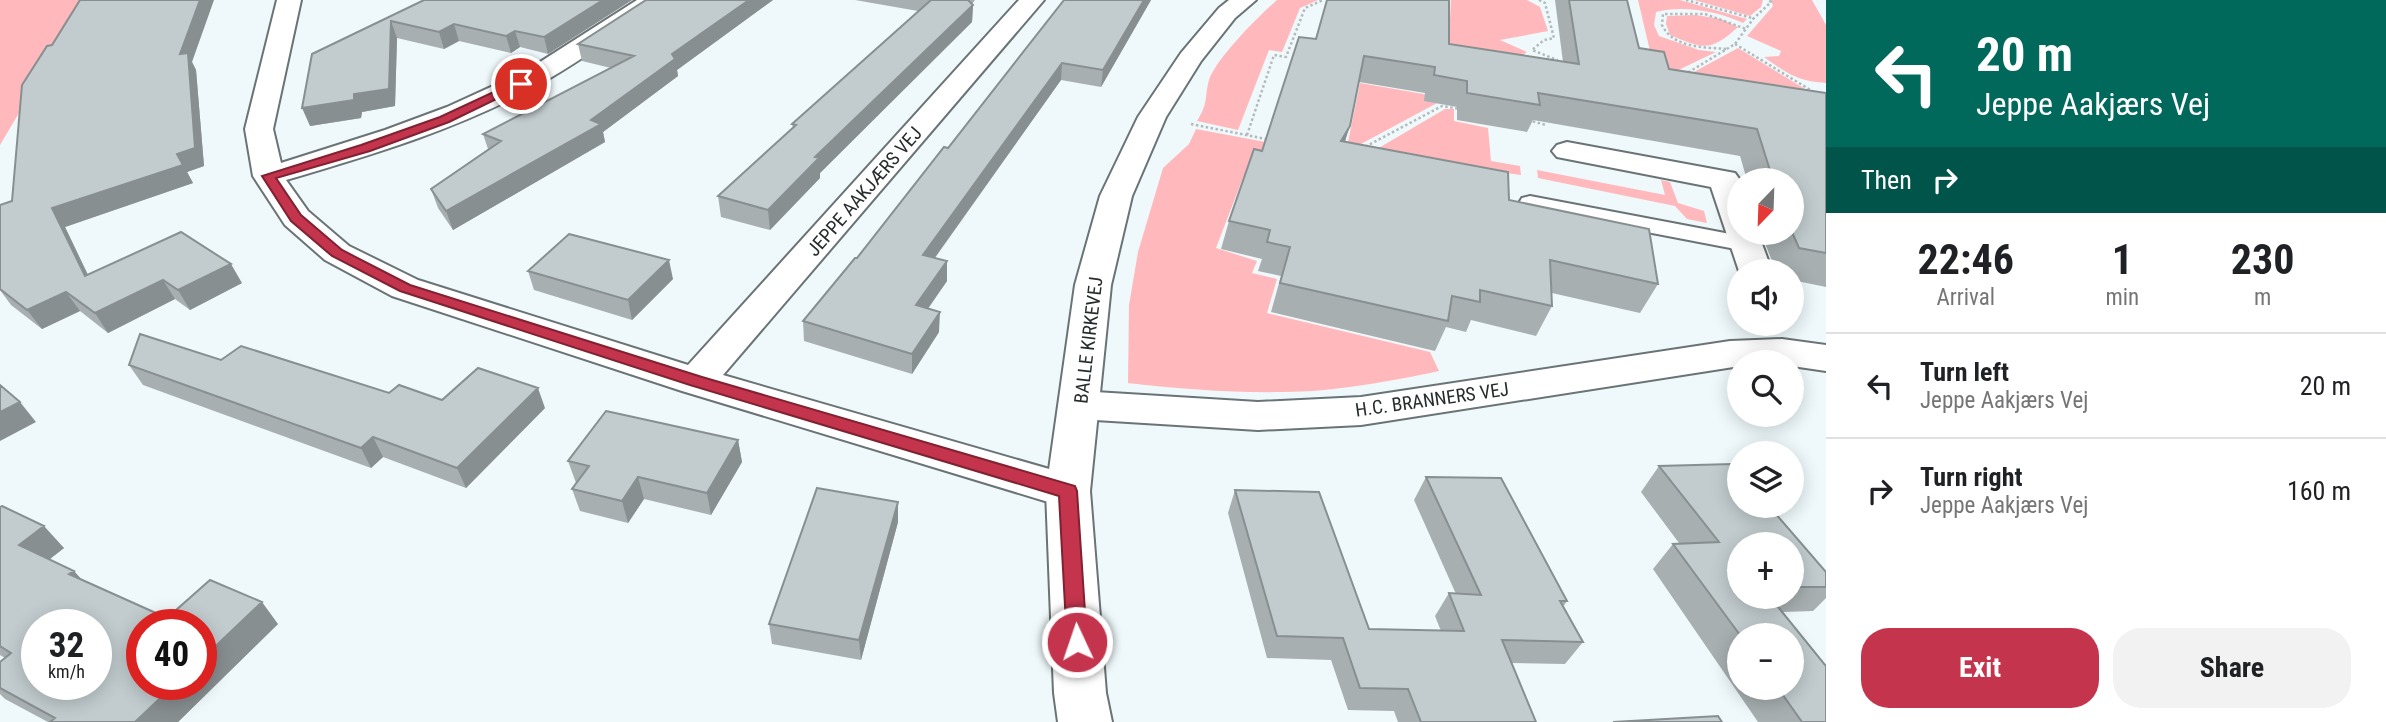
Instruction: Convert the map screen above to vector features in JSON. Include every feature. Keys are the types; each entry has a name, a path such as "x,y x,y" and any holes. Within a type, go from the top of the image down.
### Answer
{"street":[{"path":"289,0 259,129 268,176 296,218 337,253 405,288 696,381 1068,491"},
{"path":"268,176 366,148 444,119 521,84 653,0"},
{"name":"JEPPE AAKJÆRS VEJ","path":"696,381 1032,0"},
{"name":"BALLE KIRKEVEJ","path":"1085,722 1080,693 1068,491 1093,285 1116,195 1152,117 1190,58 1227,13 1244,0"},
{"path":"1567,151 1724,180 1727,189"},
{"name":"H.C. BRANNERS VEJ","path":"1079,405 1258,416 1361,411 1730,354 1777,338 1826,358"}],"lane":[{"path":"1530,203 1727,241"}],"path":[{"path":"1247,135 1274,55 1286,57 1305,8 1323,0"},
{"path":"1539,0 1545,3 1554,38 1544,40 1532,50 1557,60 1559,69"},
{"path":"1686,0 1753,19"},
{"path":"1676,79 1735,44 1753,19 1771,2 1769,0"},
{"path":"1727,49 1700,47 1676,40 1664,33 1660,23 1662,14 1680,11 1704,14 1726,19 1746,29"},
{"path":"1735,44 1816,93 1821,99"},
{"path":"1349,155 1442,106 1467,110"},
{"path":"1152,117 1279,142"},
{"path":"1518,119 1543,123 1558,131 1567,151"}],"shaded area":[{"path":"0,0 86,0 0,145"},
{"path":"1277,0 1318,0 1300,8 1282,52 1269,50 1238,130 1197,121 1206,100 1209,80 1220,60"},
{"path":"1451,0 1527,0 1540,7 1548,31 1500,40 1527,52 1515,60 1448,57"},
{"path":"1638,0 1680,0 1747,19 1743,23 1711,12 1688,9 1656,12 1654,25 1659,36 1699,50 1716,52 1668,75 1650,51"},
{"path":"1694,0 1763,0 1761,7 1750,16"},
{"path":"1771,0 1812,0 1826,25 1826,83 1807,80 1787,72 1764,57 1779,56 1781,51 1747,36 1773,6"},
{"path":"1696,15 1721,19 1738,27 1721,41 1706,46 1670,35 1666,24 1667,16"},
{"path":"1738,48 1815,95 1681,79"},
{"path":"1360,83 1544,115 1439,102 1346,152"},
{"path":"1445,109 1454,109 1454,121 1488,128 1491,161 1520,166 1521,175 1506,173 1510,198 1348,166"},
{"path":"1196,129 1281,145 1276,180 1244,175 1216,248 1257,261 1252,273 1277,279 1267,313 1430,352 1439,371 1362,385 1302,392 1187,389 1128,383 1129,305 1138,252 1163,168 1189,144"},
{"path":"1537,170 1665,195 1661,180 1670,182 1678,203 1704,211 1707,223 1687,219 1675,206 1538,178"}],"building":[{"path":"80,0 200,0 180,54 188,53 195,148 177,154 183,165 52,208 85,276 181,232 231,264 178,290 163,280 95,313 66,292 27,310 0,289 0,205 12,201 22,85 47,46 52,45"},
{"path":"424,0 603,0 544,37 515,31 506,36 454,24 439,32 391,21 389,89 354,94 354,100 302,108 312,54"},
{"path":"646,0 749,0 672,54 675,59 591,120 601,124 446,211 431,189 501,141 483,134 634,56 578,44"},
{"path":"931,0 968,0 973,5 815,157 819,158 768,210 718,196 796,125 792,124"},
{"path":"1064,0 1144,0 1103,70 1062,63 923,255 947,261 916,305 940,312 912,354 803,321 857,258 944,147 948,148"},
{"path":"1327,0 1449,0 1449,44 1579,64 1569,0 1627,0 1639,48 1664,52 1669,69 1826,93 1826,253 1799,248 1798,245 1804,245 1804,168 1769,168 1757,129 1538,93 1540,105 1467,93 1467,81 1434,75 1435,67 1364,56 1350,126 1341,141 1508,172 1509,200 1649,229 1658,284 1550,260 1552,306 1480,290 1480,302 1452,296 1448,321 1280,283 1290,247 1267,242 1270,230 1229,221 1254,149 1262,151 1299,37 1316,39"},
{"path":"569,234 669,260 628,300 528,271"},
{"path":"140,334 221,360 241,346 389,393 399,385 442,400 478,368 538,388 457,468 373,437 361,448 129,365"},
{"path":"0,385 20,402 0,412"},
{"path":"606,411 738,440 707,493 638,477 622,501 572,489 589,466 568,461"},
{"path":"1727,464 1727,518 1779,518 1791,532 1727,532 1727,609 1780,609 1791,623 1731,623 1673,544 1719,542 1659,466"},
{"path":"1426,477 1501,478 1567,601 1560,601 1583,642 1502,640 1536,722 1421,722 1408,689 1360,688 1343,638 1277,636 1235,490 1319,492 1369,629 1464,631 1449,593 1481,595"},
{"path":"817,488 898,502 859,640 769,624"},
{"path":"2,506 44,526 19,545 74,571 69,574 147,609 126,609 126,700 158,700 135,722 50,722 55,718 22,700 112,700 112,609 21,609 21,699 0,688 0,662 11,653 0,646"},
{"path":"1804,547 1826,572 1826,587 1804,587"},
{"path":"210,580 262,602 217,645 217,609 177,609"},
{"path":"1804,639 1826,665 1826,722 1802,722 1786,700 1804,700"},
{"path":"1718,716 1722,722 1613,722"}],"route":[{"path":"521,84 444,119 366,148 268,176 296,218 337,253 405,288 696,381 1068,491 1077,642"}]}
